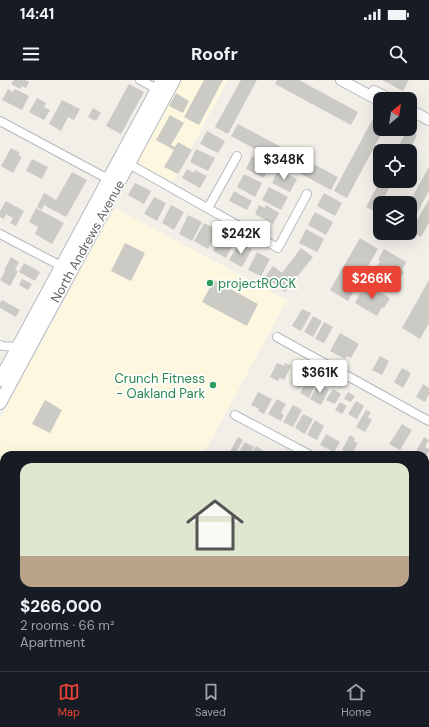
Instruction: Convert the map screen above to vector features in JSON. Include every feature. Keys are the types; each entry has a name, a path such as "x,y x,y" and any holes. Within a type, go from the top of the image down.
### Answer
{"main road":[{"name":"North Andrews Avenue","path":"0,380 19,355 113,194 174,80"},
{"name":"North Andrews Avenue","path":"0,403 19,355 61,266 160,84"},
{"path":"126,146 125,155 129,164"},
{"path":"108,179 112,184 113,194"}],"street":[{"path":"140,80 160,84"},
{"path":"341,80 373,97"},
{"path":"354,80 377,92"},
{"path":"417,114 429,120"},
{"path":"0,121 108,179"},
{"path":"417,121 429,127"},
{"path":"208,208 237,156"},
{"path":"129,164 278,248 307,194"},
{"path":"0,234 61,266"},
{"path":"277,337 429,421"},
{"path":"1,346 19,355"},
{"path":"235,415 302,451"}],"shaded area":[{"path":"180,80 228,80 173,182 137,163"},
{"path":"115,208 287,300 205,451 0,451 0,418"}],"building":[{"path":"14,80 25,80 29,82 26,88 22,86 20,89 11,84"},
{"path":"204,80 223,80 199,125 184,117"},
{"path":"241,80 257,80 228,134 215,127"},
{"path":"277,80 299,80 358,112 351,125 275,84"},
{"path":"382,80 409,80 403,91"},
{"path":"129,84 144,92 121,134 106,126"},
{"path":"8,89 13,92 15,89 29,96 22,110 2,100"},
{"path":"176,93 189,101 183,113 169,106"},
{"path":"37,98 46,103 44,107 50,110 44,120 29,112"},
{"path":"62,100 80,109 74,120 68,117 61,131 49,124"},
{"path":"93,108 101,113 96,121 88,117"},
{"path":"170,115 184,123 171,145 175,147 178,142 192,150 178,174 164,167 174,150 156,140"},
{"path":"373,119 373,136 380,136 376,144 373,144 373,150 347,198 334,191"},
{"path":"238,124 338,177 331,190 231,136"},
{"path":"207,131 225,141 218,153 200,144"},
{"path":"404,136 416,136 412,144 400,144"},
{"path":"11,148 20,153 18,155 22,157 13,173 1,166"},
{"path":"196,149 215,158 208,171 190,162"},
{"path":"252,156 270,166 264,178 246,169"},
{"path":"32,159 48,167 42,179 26,171"},
{"path":"429,167 429,191 417,213 417,196 413,196"},
{"path":"187,169 194,173 195,170 207,176 200,188 182,178"},
{"path":"278,170 297,179 290,192 272,183"},
{"path":"72,172 87,180 66,217 44,205 42,210 37,207 44,193 56,200"},
{"path":"244,174 262,183 255,197 237,187"},
{"path":"135,183 151,191 144,204 128,195"},
{"path":"269,187 288,197 281,210 262,200"},
{"path":"376,188 389,188 385,196 373,196 373,210 366,207"},
{"path":"234,191 252,201 247,210 229,201"},
{"path":"324,193 342,203 335,216 317,206"},
{"path":"154,197 166,203 157,221 144,214"},
{"path":"429,199 429,223 421,237 417,235 417,220"},
{"path":"6,201 24,211 16,226 10,223 13,218 6,214 4,219 0,217 0,211"},
{"path":"171,205 184,212 174,230 162,223"},
{"path":"259,205 265,208 266,205 279,213 273,224 255,214"},
{"path":"36,208 64,223 52,244 35,234 38,227 29,222"},
{"path":"315,212 333,222 326,235 308,225"},
{"path":"188,215 202,222 192,241 179,234"},
{"path":"204,223 218,230 208,249 194,241"},
{"path":"306,229 324,239 317,252 299,243"},
{"path":"222,234 235,241 226,258 213,251"},
{"path":"360,238 378,249 348,301 330,290"},
{"path":"125,243 145,253 131,281 111,271"},
{"path":"239,243 252,249 242,267 229,260"},
{"path":"301,248 313,257 285,292 265,277 273,266 282,273"},
{"path":"384,249 406,262 402,270 404,272 398,282 375,270"},
{"path":"257,252 270,259 261,276 248,270"},
{"path":"11,257 19,262 15,270 18,271 10,286 0,280"},
{"path":"24,263 40,272 35,281 19,272"},
{"path":"22,279 32,284 28,290 19,285"},
{"path":"214,280 258,304 247,326 202,302"},
{"path":"429,280 429,323 420,339 402,328"},
{"path":"367,285 390,298 384,308 382,307 377,316 355,303 360,293 362,294"},
{"path":"2,300 20,310 16,317 0,308 0,303"},
{"path":"302,309 311,313 301,331 292,326"},
{"path":"313,316 322,321 313,337 304,332"},
{"path":"324,322 333,327 324,343 315,339"},
{"path":"340,333 359,344 351,358 347,356 345,359 330,351"},
{"path":"380,356 389,361 382,375 372,370"},
{"path":"277,363 284,366 285,363 291,366 284,380 280,378 278,381 270,377"},
{"path":"402,368 411,373 403,388 394,382"},
{"path":"298,369 307,374 300,388 291,383"},
{"path":"307,379 316,383 309,398 300,393"},
{"path":"318,384 329,389 321,405 310,399"},
{"path":"423,384 429,388 429,394 425,402 416,397"},
{"path":"333,389 341,394 335,404 326,400"},
{"path":"258,392 272,399 264,414 258,411 259,409 251,405"},
{"path":"348,392 355,396 351,402 344,399"},
{"path":"277,399 286,404 281,413 284,415 281,421 268,414"},
{"path":"45,400 62,410 50,433 32,424"},
{"path":"356,401 364,406 357,419 348,414"},
{"path":"340,402 347,406 342,414 335,410"},
{"path":"293,405 302,410 293,427 283,422"},
{"path":"366,410 371,412 368,417 372,420 365,432 356,427"},
{"path":"303,414 313,419 305,434 295,428"},
{"path":"315,420 324,426 317,440 307,435"},
{"path":"402,424 412,430 400,450 389,444"},
{"path":"326,434 340,442 335,451 320,445"},
{"path":"350,435 355,438 354,441 358,443 353,451 342,450"},
{"path":"238,437 243,440 237,451 230,451"},
{"path":"424,437 429,440 425,447 429,449 429,451 416,451"},
{"path":"245,442 254,447 252,451 239,451"},
{"path":"256,446 264,451 253,451"}],"place":[{"name":"projectROCK","path":"210,283"},
{"name":"Crunch Fitness - Oakland Park","path":"213,385"}]}
